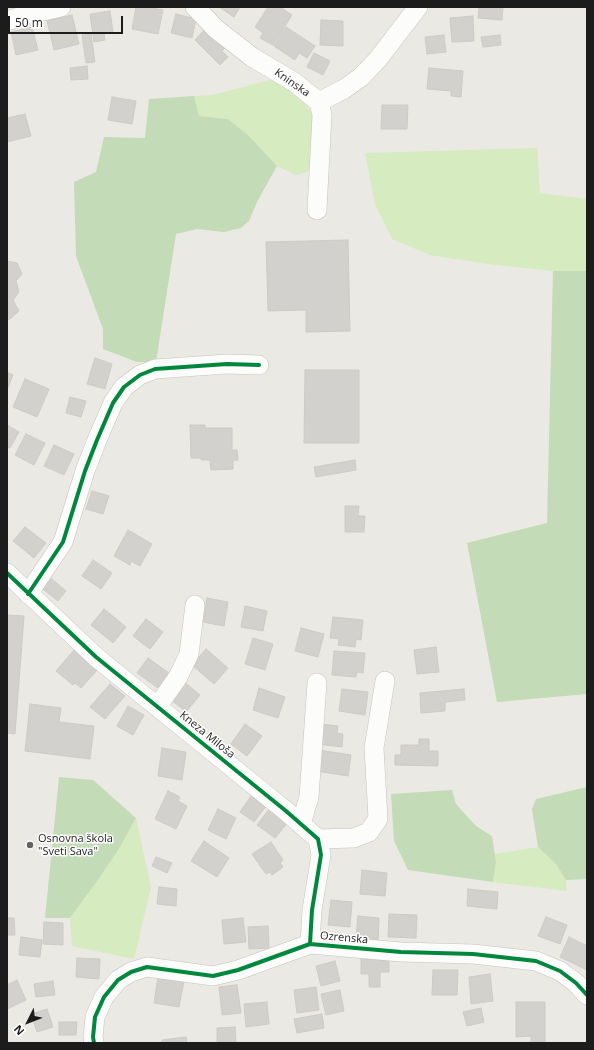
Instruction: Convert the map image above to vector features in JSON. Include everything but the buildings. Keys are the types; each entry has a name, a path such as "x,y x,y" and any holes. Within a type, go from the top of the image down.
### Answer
{"street":[{"path":"7,21 24,15 61,7"},
{"name":"Kninska","path":"195,7 216,29 252,57 294,82 319,102 344,89 361,77 378,59 418,7"},
{"path":"317,210 322,115 319,102"},
{"path":"28,594 63,542 85,472 97,440 113,403 124,387 140,375 154,369 226,364 259,365"},
{"name":"Kneza Miloša","path":"7,573 96,657 157,708 180,724 301,824 318,840"},
{"path":"157,708 178,678 189,654 195,605"},
{"path":"310,944 312,910 322,855 318,840 354,838 369,832 378,819 374,748 385,681"},
{"path":"301,824 309,797 317,684"},
{"name":"Ozrenska","path":"94,1043 95,1017 104,996 118,980 131,972 147,967 213,976 238,970 310,944 401,952 473,954 536,961 560,971 576,983 587,995"}],"green space":[{"path":"273,79 300,98 314,115 312,160 308,172 296,175 277,166 249,136 228,119 199,116 194,96 212,95"},
{"path":"194,96 199,116 228,119 249,136 277,166 258,200 249,221 241,228 224,232 197,229 176,234 156,362 137,362 103,349 103,329 76,256 74,182 96,172 104,137 145,138 149,99"},
{"path":"537,148 540,193 587,199 587,271 553,271 488,264 430,255 392,239 375,204 365,153"},
{"path":"553,271 587,271 587,694 497,702 467,543 547,523"},
{"path":"59,777 93,780 136,818 119,849 70,918 45,918"},
{"path":"587,787 587,879 566,880 556,864 538,847 532,809 536,799"},
{"path":"452,790 456,804 476,826 492,836 496,862 493,882 408,870 394,841 391,794"},
{"path":"136,818 151,887 134,959 72,946 70,918 119,849"},
{"path":"538,847 556,864 566,880 567,891 493,882 496,862 495,854"}],"cycle path":[{"path":"28,594 63,542 85,471 97,440 113,403 124,387 140,375 155,369 227,364 259,365"},
{"path":"7,573 96,657 286,811 318,839 321,855 312,910 310,944"},
{"path":"94,1043 93,1037 95,1017 104,997 118,980 131,972 147,967 213,976 238,970 310,944 401,952 473,954 536,961 560,971 576,983 587,995"}],"place":[{"name":"Osnovna škola \"Sveti Sava\"","path":"30,845"}]}
